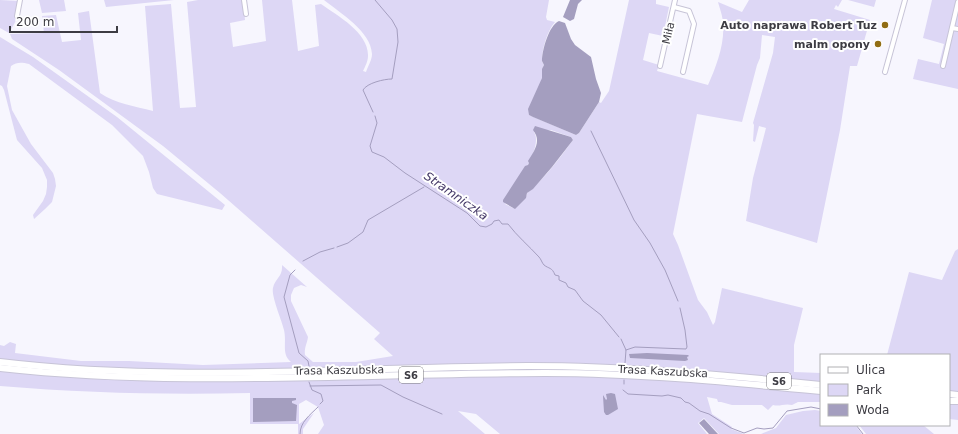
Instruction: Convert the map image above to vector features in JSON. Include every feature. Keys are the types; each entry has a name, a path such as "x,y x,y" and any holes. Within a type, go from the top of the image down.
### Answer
{"highway":[{"name":"Trasa Kaszubska","path":"0,362 71,369 175,373 501,367 586,367 709,374 820,385"},
{"name":"Trasa Kaszubska","path":"0,368 89,376 174,379 500,373 605,374 700,380 820,391"}],"street":[{"path":"17,16 20,0"},
{"path":"244,0 246,14"},
{"name":"Miła","path":"660,66 675,0"},
{"path":"884,72 905,0"},
{"path":"943,66 958,2"},
{"path":"674,7 689,11 694,22 683,72"},
{"path":"952,28 958,29"}],"green space":[{"path":"0,0 19,1 18,17 9,33 0,28"},
{"path":"39,0 64,0 66,11 42,13"},
{"path":"104,0 174,0 106,7"},
{"path":"198,0 243,0 245,20 230,23 233,47 266,41 262,0 292,0 298,51 319,46 315,5 321,4 351,26 363,40 367,48 368,56 363,71 366,72 371,61 372,54 366,38 354,23 324,0 549,0 546,17 547,20 555,22 550,30 544,46 542,61 544,65 541,83 530,106 529,115 576,135 579,133 599,102 601,103 609,91 629,0 656,0 656,4 669,7 663,36 649,33 643,60 659,65 657,71 708,85 717,63 723,39 723,21 718,2 742,12 749,0 842,0 838,7 836,5 834,9 870,20 857,66 850,66 840,130 817,243 746,221 753,178 766,128 759,126 755,142 753,141 753,123 773,53 775,37 762,35 760,58 742,122 697,114 673,234 698,300 707,312 713,325 715,322 722,288 803,308 794,345 794,372 820,373 820,402 798,402 792,405 773,405 768,410 762,405 732,405 718,402 717,399 707,397 712,414 732,427 731,429 744,434 719,434 704,418 698,423 707,434 500,434 476,414 458,411 485,434 318,434 324,425 318,407 306,400 299,404 299,424 314,413 303,429 303,434 298,434 298,424 250,424 250,393 125,393 0,386 0,345 4,346 10,342 16,344 15,353 81,361 129,361 203,365 291,362 285,352 284,330 273,292 274,285 282,269 282,265 307,287 301,285 294,288 291,295 291,301 308,337 305,355 313,362 356,362 393,356 374,339 380,333 220,193 163,146 59,70 12,39 10,34 44,33 42,16 56,15 62,42 81,40 78,13 89,11 100,93 119,102 153,111 145,6 171,4 180,108 196,107 187,2","holes":["551,130 571,137 573,140 546,175 527,193 527,195 513,208 505,204 521,179 532,157 536,139 534,132"]},
{"path":"848,0 876,0 874,7"},
{"path":"932,0 956,0 953,15 957,16 958,10 958,89 913,79 918,59 939,64 944,44 923,38"},
{"path":"0,37 33,57 117,117 225,205 222,210 157,194 153,188 143,156 112,125 29,64 19,63 11,66 7,86 12,110 31,144 53,173 56,186 52,202 34,219 33,215 46,194 47,180 42,168 17,140 4,90 0,85"},
{"path":"958,249 958,420 950,419 950,354 887,354 909,272 942,280 955,251"},
{"path":"803,411 820,411 820,426 856,426 862,434 761,434 776,428 786,415"},
{"path":"860,426 924,426 934,434 866,434"}],"water":[{"path":"570,0 582,0 578,4 574,19 570,21 563,17"},
{"path":"559,21 565,23 575,45 591,57 601,93 599,102 579,133 576,135 529,115 528,109 542,78 542,69 544,65 542,56 547,38 552,27"},
{"path":"535,126 571,137 573,140 533,189 527,193 526,198 515,209 503,202 503,200 525,166 528,165 528,161 535,150 537,138 533,130"},
{"path":"647,353 689,356 687,357 688,360 685,361 630,358 629,354"},
{"path":"606,394 615,394 618,409 606,415 604,412 603,395 606,400"},
{"path":"253,398 296,398 296,400 292,401 292,403 297,405 296,421 253,422"},
{"path":"704,419 718,434 709,434 699,423"}],"waterway":[{"name":"Stramniczka","path":"373,112 363,90 372,83 392,79 398,42 397,29 392,20 375,0"},
{"name":"Stramniczka","path":"375,116 377,123 370,146 372,152 384,157 405,173 467,213 480,226 486,227 494,221 499,220 502,224 508,224 539,257 544,265 552,269 555,275 559,276 559,280 575,290 583,301 601,315 619,337"},
{"path":"591,131 634,220 650,243 665,270 678,301"},
{"path":"337,247 348,243 363,232 368,220 424,187"},
{"path":"303,261 320,252 334,248"},
{"path":"295,270 290,275 284,297 299,353 308,361 309,366"},
{"path":"626,350 635,347 686,349 685,330 680,308"},
{"name":"Stramniczka","path":"621,339 626,350 625,363"},
{"path":"309,382 312,390 321,394 323,401 320,404"},
{"path":"310,386 381,385 403,397 442,414"},
{"name":"Stramniczka","path":"623,390 628,394 668,395 681,398 700,411 709,414 731,428 744,433 757,428 773,428 787,411 811,407 820,409"},
{"path":"300,434 300,430 304,422 318,407"},
{"name":"Stramniczka","path":"857,426 863,434"}],"place":[{"name":"Auto naprawa Robert Tuz","path":"885,25"},
{"name":"malm opony","path":"878,44"}]}
